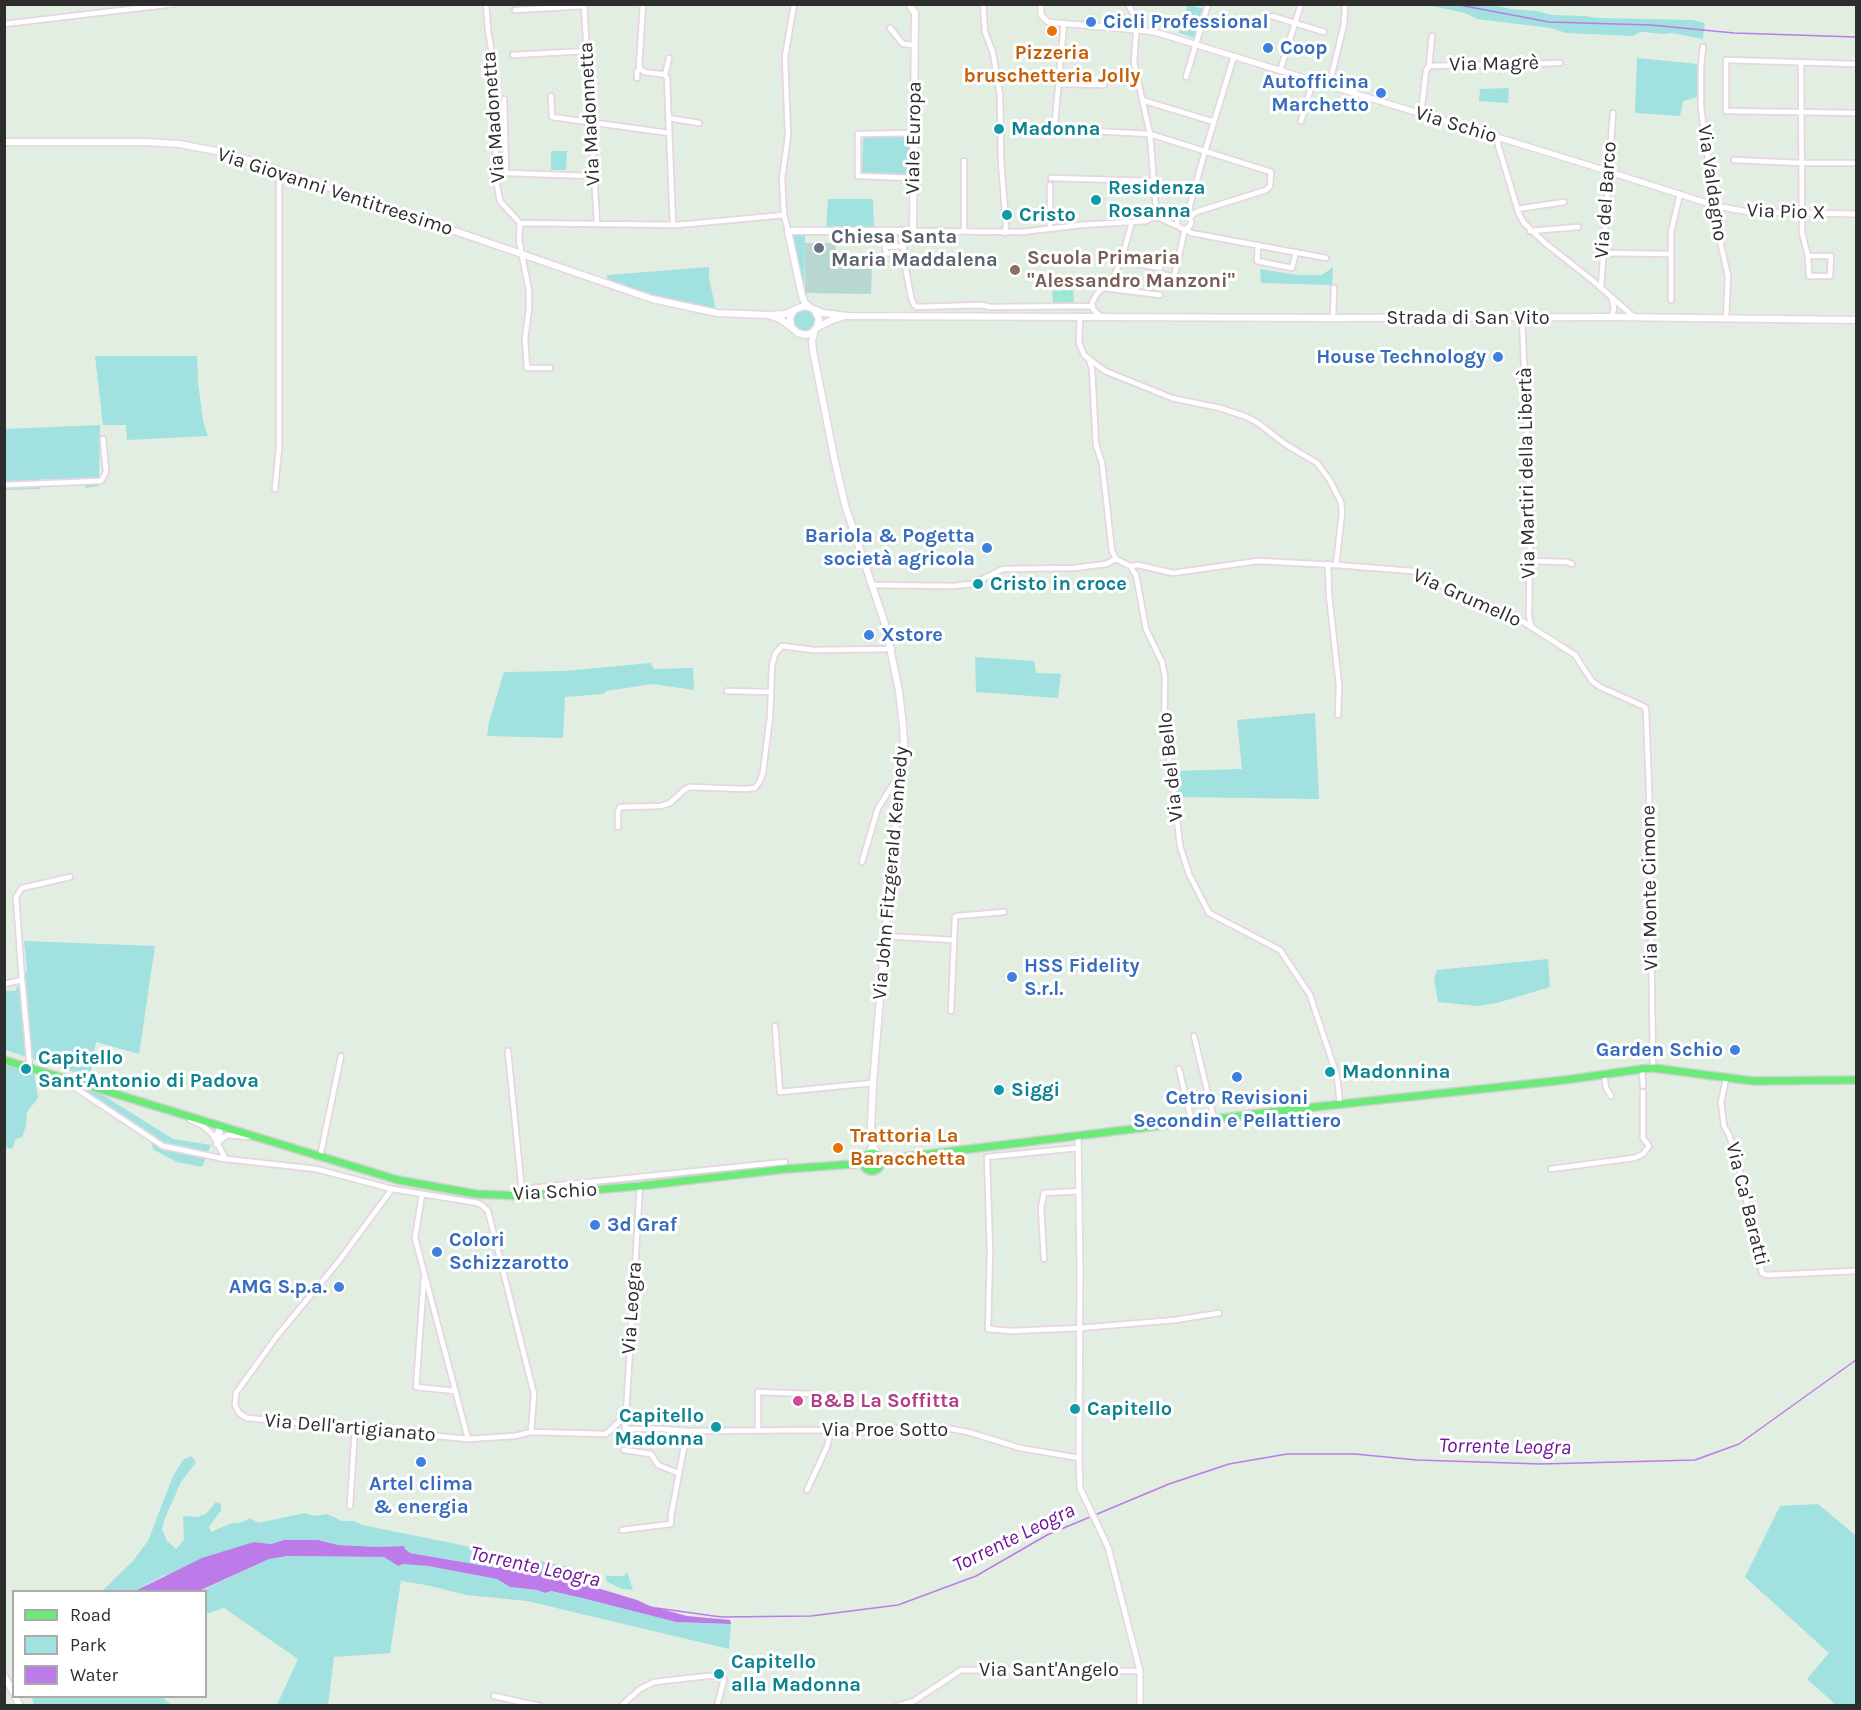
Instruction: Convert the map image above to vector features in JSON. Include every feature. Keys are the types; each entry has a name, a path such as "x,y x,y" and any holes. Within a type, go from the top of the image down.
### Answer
{"main road":[{"name":"Viale Europa","path":"909,4 915,14 913,231"},
{"name":"Via Giovanni Ventitreesimo","path":"4,141 179,144 234,156 521,255"},
{"path":"816,329 819,319 813,309 803,300 789,231 913,231"},
{"path":"521,255 624,291 717,313 768,315 795,310 801,306 848,316 1080,317"},
{"path":"791,327 790,318 795,310 800,286"},
{"path":"768,315 780,319 802,335 809,334 834,319 848,316"},
{"name":"Strada di San Vito","path":"1080,317 1615,317 1857,320"},
{"name":"Via John Fitzgerald Kennedy","path":"816,329 812,341 813,351 845,505 892,649 903,726 905,760 900,779 873,1083 871,1126 874,1158"},
{"name":"Via John Fitzgerald Kennedy","path":"802,335 813,351"},
{"name":"Via Schio","path":"4,1060 398,1180 476,1194 640,1186 786,1169 855,1164 874,1158"},
{"path":"874,1158 877,1170 872,1171 864,1167 874,1158 888,1159 1340,1104 1553,1082 1653,1068 1753,1081 1857,1080"},
{"name":"Via Schio","path":"855,1164 864,1167"}],"street":[{"path":"4,24 174,4"},
{"name":"Via Madonetta","path":"486,4 495,73 496,180 500,201 520,223"},
{"path":"637,78 640,69 643,4"},
{"path":"789,231 784,216 782,179 788,136 785,57 794,4"},
{"path":"982,4 984,32 993,53 1000,95 1005,233"},
{"path":"1041,4 1041,15 1044,20 1064,23 1054,131 1150,134 1271,172 1268,188 1196,212 1188,217 1163,219"},
{"path":"1128,4 1136,17 1134,63 1150,134 1155,216"},
{"path":"1186,77 1208,4"},
{"path":"1280,70 1301,4"},
{"path":"1329,86 1344,24 1345,4"},
{"path":"515,10 584,5"},
{"name":"Via Madonnetta","path":"584,5 597,224"},
{"path":"1272,16 1324,32"},
{"name":"Via Schio","path":"1064,23 1158,33 1716,206"},
{"path":"890,28 903,44 914,45"},
{"name":"Via Magrè","path":"1421,114 1425,71 1429,66 1432,36"},
{"name":"Via Valdagno","path":"1703,47 1701,107 1721,245 1728,276 1726,319"},
{"path":"513,55 586,51"},
{"path":"1165,275 1174,277 1205,151 1234,56"},
{"path":"669,58 665,75 667,78 673,225"},
{"path":"1857,64 1726,60 1726,111 1857,113"},
{"path":"1801,62 1802,233 1808,256 1809,276 1830,276 1831,256 1808,256"},
{"name":"Via Magrè","path":"1429,66 1560,63"},
{"path":"640,69 644,72 665,75"},
{"path":"1301,121 1313,81"},
{"path":"1059,84 1104,85"},
{"path":"551,96 552,117 669,134"},
{"path":"504,99 506,173 594,176"},
{"path":"1143,100 1214,122"},
{"name":"Via del Barco","path":"1601,287 1613,113"},
{"path":"668,118 699,123"},
{"path":"913,132 858,134 858,176 913,178"},
{"path":"1498,138 1498,145 1517,209 1530,231 1601,287 1635,318"},
{"path":"1734,160 1857,163"},
{"path":"964,161 964,231"},
{"path":"275,489 279,448 279,185 282,172"},
{"path":"1051,178 1152,181"},
{"path":"1050,185 1050,229"},
{"path":"1671,300 1671,232 1680,194"},
{"path":"1517,209 1564,202"},
{"name":"Via Pio X","path":"1716,206 1749,212 1857,214"},
{"path":"550,369 527,368 525,339 529,291 519,240 520,223 673,225 784,216"},
{"path":"913,231 1005,233 1146,221 1155,216 1187,228 1188,232 1326,258"},
{"path":"1178,226 1181,216"},
{"path":"1100,316 1093,309 1092,303 1096,295 1114,276 1121,261 1132,222"},
{"path":"1530,231 1578,227"},
{"path":"886,231 886,253 903,255"},
{"path":"901,231 911,297 917,307 1093,306"},
{"path":"1258,245 1257,261 1292,268 1296,252"},
{"path":"885,247 902,246"},
{"path":"1603,253 1670,254"},
{"path":"1121,261 1160,268"},
{"path":"1104,288 1160,295"},
{"path":"1333,318 1334,288"},
{"path":"1611,297 1615,317"},
{"path":"1615,317 1620,304"},
{"path":"1080,317 1079,343 1084,355 1106,371 1172,398 1220,408 1247,417 1317,463 1329,479 1341,502 1342,513 1336,565"},
{"name":"Via Martiri della Libertà","path":"1522,318 1529,480 1529,615 1531,627"},
{"path":"1089,359 1092,369 1096,445 1102,463 1110,540 1116,560"},
{"path":"4,485 101,481 106,472 103,439"},
{"path":"871,585 953,586 972,584 1003,569 1074,568 1106,564 1116,560 1130,566"},
{"name":"Via Grumello","path":"1130,566 1138,565 1173,573 1258,561 1413,571 1466,596 1487,603 1531,627 1575,655 1592,681 1600,687 1644,707"},
{"path":"1530,561 1572,564"},
{"path":"1328,564 1329,595 1339,685 1338,715"},
{"name":"Via del Bello","path":"1130,566 1136,575 1146,629 1162,662 1165,677 1164,731 1172,775 1180,846 1189,874 1209,913 1280,950 1310,995 1337,1076 1340,1104"},
{"path":"618,827 620,807 661,806 670,803 690,788 755,788 763,772 770,717 772,666 775,654 782,646 814,650 892,649"},
{"path":"727,692 770,692"},
{"name":"Via Monte Cimone","path":"1644,707 1646,711 1648,789 1653,1068"},
{"path":"862,861 878,808 894,783 900,779"},
{"path":"30,1068 16,897 22,888 70,877"},
{"path":"951,1011 955,917 1004,912"},
{"path":"885,936 954,940"},
{"path":"4,984 22,980"},
{"path":"775,1026 780,1092 873,1083"},
{"path":"1194,1036 1214,1119"},
{"path":"508,1051 522,1192"},
{"path":"320,1157 341,1056"},
{"path":"1179,1069 1192,1122"},
{"path":"1551,1169 1634,1158 1643,1154 1649,1146 1643,1138 1642,1069"},
{"path":"1604,1074 1606,1088 1611,1096"},
{"name":"Via Schio","path":"61,1077 163,1146 226,1159 316,1169 393,1189 478,1203 488,1212 534,1394 531,1432"},
{"name":"Via Ca' Baratti","path":"1726,1079 1721,1102 1724,1125 1738,1162 1762,1273 1766,1275 1857,1270"},
{"name":"Via Schio","path":"168,1109 203,1126 217,1141 226,1159"},
{"path":"217,1141 220,1126"},
{"name":"Via Schio","path":"217,1141 227,1135 261,1138"},
{"path":"1078,1135 1080,1488 1108,1547 1140,1671 1140,1706"},
{"path":"1078,1148 987,1157 990,1252 988,1329 1012,1331 1080,1328 1175,1320 1219,1313"},
{"name":"Via Schio","path":"522,1192 785,1162"},
{"name":"Via Leogra","path":"625,1429 640,1186"},
{"name":"Via Dell'artigianato","path":"393,1189 339,1261 277,1336 236,1393 235,1405 239,1413 248,1418 468,1439 515,1436 531,1432 606,1434 625,1416"},
{"path":"1044,1259 1041,1208 1044,1193 1079,1191"},
{"path":"422,1194 416,1238 468,1439"},
{"path":"424,1273 416,1387 455,1391"},
{"path":"758,1430 758,1392 810,1394"},
{"name":"Via Proe Sotto","path":"625,1429 831,1431 940,1427 968,1432 1020,1448 1079,1458"},
{"path":"350,1506 356,1428"},
{"path":"622,1530 671,1524 687,1431"},
{"path":"807,1490 827,1447 831,1431"},
{"path":"624,1450 651,1454 658,1465 678,1473"},
{"name":"Via Sant'Angelo","path":"897,1706 914,1701 961,1670 1140,1671"},
{"path":"621,1706 640,1689 654,1683 720,1676 724,1679 717,1706"},
{"path":"494,1696 540,1706"}],"green space":[{"path":"1188,4 1203,9 1194,38 1179,33"},
{"path":"1427,5 1493,5 1552,15 1693,20 1705,23 1703,39 1672,33 1640,32 1633,36 1566,33 1551,28 1477,19 1465,13"},
{"path":"1637,58 1698,64 1697,97 1683,101 1680,116 1635,113"},
{"path":"1509,88 1508,103 1479,101 1480,89"},
{"path":"909,137 909,175 862,175 863,139"},
{"path":"551,151 567,151 566,170 551,170"},
{"path":"828,199 873,199 874,229 826,229"},
{"path":"796,233 805,233 804,292 792,236"},
{"path":"709,267 716,311 682,305 607,281 607,275"},
{"path":"1333,267 1332,285 1261,283 1260,269 1298,275 1322,275"},
{"path":"804,310 812,313 815,321 812,329 804,332 796,329 793,321 796,313"},
{"path":"95,356 197,356 203,421 208,436 127,440 126,425 103,425"},
{"path":"100,425 99,486 86,488 85,482 41,479 40,489 5,490 4,429"},
{"path":"975,657 1034,661 1036,673 1061,674 1058,698 976,692"},
{"path":"650,663 654,669 693,668 694,690 653,684 606,691 603,694 565,697 563,738 487,736 504,672 565,671"},
{"path":"1315,713 1319,799 1178,797 1175,771 1242,769 1237,720"},
{"path":"24,941 155,946 139,1054 96,1042 90,1077 5,1050 5,991 15,991 27,970"},
{"path":"1548,959 1550,987 1497,1003 1477,1006 1438,1002 1434,978 1437,970"},
{"path":"4,1061 34,1071 38,1098 27,1112 22,1137 16,1139 12,1149 5,1147"},
{"path":"57,1078 93,1089 173,1139 211,1145 202,1167 177,1162 154,1150 150,1140"},
{"path":"191,1456 196,1462 181,1482 162,1529 167,1541 176,1549 184,1540 183,1516 197,1517 206,1514 216,1502 221,1504 221,1510 209,1527 211,1532 250,1518 258,1523 305,1513 314,1516 327,1514 342,1521 354,1521 362,1525 570,1567 583,1574 584,1579 581,1583 547,1573 505,1565 497,1568 410,1553 404,1549 404,1546 338,1545 318,1540 284,1540 271,1544 254,1542 161,1577 137,1590 103,1590 133,1561 148,1541 173,1476 183,1460"},
{"path":"1818,1504 1856,1536 1856,1705 1836,1705 1807,1679 1829,1653 1745,1577 1780,1506"},
{"path":"288,1556 384,1557 398,1566 403,1564 428,1566 497,1579 510,1587 545,1593 551,1591 676,1622 731,1624 729,1649 527,1601 466,1595 401,1581 390,1653 334,1657 328,1705 277,1705 298,1659 224,1608 207,1614 207,1590 203,1590 269,1559"},
{"path":"627,1572 633,1590 622,1589 606,1581 606,1576 624,1576"},
{"path":"32,1698 162,1698 172,1705 34,1705"}],"shaded area":[{"path":"805,243 836,243 836,269 839,265 872,266 871,294 805,293"},
{"path":"1073,290 1074,302 1053,303 1052,291"}],"water":[{"path":"284,1540 318,1540 338,1545 404,1546 410,1553 497,1568 505,1565 538,1570 650,1606 687,1616 730,1620 731,1624 676,1622 551,1591 545,1593 510,1587 497,1579 428,1566 403,1564 398,1566 384,1557 288,1556 269,1559 201,1590 137,1590 202,1558 254,1542 271,1544"}],"waterway":[{"path":"1454,4 1549,22 1651,25 1734,33 1856,37"},
{"name":"Torrente Leogra","path":"656,1608 721,1617 811,1616 898,1605 976,1576 1047,1535 1169,1484 1229,1464 1287,1454 1355,1454 1417,1460 1541,1464 1695,1460 1739,1444 1856,1360"}],"place":[{"name":"Cicli Professional","path":"1091,22"},
{"name":"Pizzeria bruschetteria Jolly","path":"1052,31"},
{"name":"Coop","path":"1268,48"},
{"name":"Autofficina Marchetto","path":"1381,93"},
{"name":"Madonna","path":"999,129"},
{"name":"Residenza Rosanna","path":"1096,200"},
{"name":"Cristo","path":"1007,215"},
{"name":"Chiesa Santa Maria Maddalena","path":"819,248"},
{"name":"Scuola Primaria \"Alessandro Manzoni\"","path":"1015,270"},
{"name":"House Technology","path":"1498,357"},
{"name":"Bariola & Pogetta società agricola","path":"987,548"},
{"name":"Cristo in croce","path":"978,584"},
{"name":"Xstore","path":"869,635"},
{"name":"HSS Fidelity S.r.l.","path":"1012,977"},
{"name":"Garden Schio","path":"1735,1050"},
{"name":"Capitello Sant'Antonio di Padova","path":"26,1069"},
{"name":"Madonnina","path":"1330,1072"},
{"name":"Cetro Revisioni Secondin e Pellattiero","path":"1237,1077"},
{"name":"Siggi","path":"999,1090"},
{"name":"Trattoria La Baracchetta","path":"838,1148"},
{"name":"3d Graf","path":"595,1225"},
{"name":"Colori Schizzarotto","path":"437,1252"},
{"name":"AMG S.p.a.","path":"339,1287"},
{"name":"B&B La Soffitta","path":"798,1401"},
{"name":"Capitello","path":"1075,1409"},
{"name":"Capitello Madonna","path":"716,1427"},
{"name":"Artel clima & energia","path":"421,1462"},
{"name":"Capitello alla Madonna","path":"719,1674"}]}
